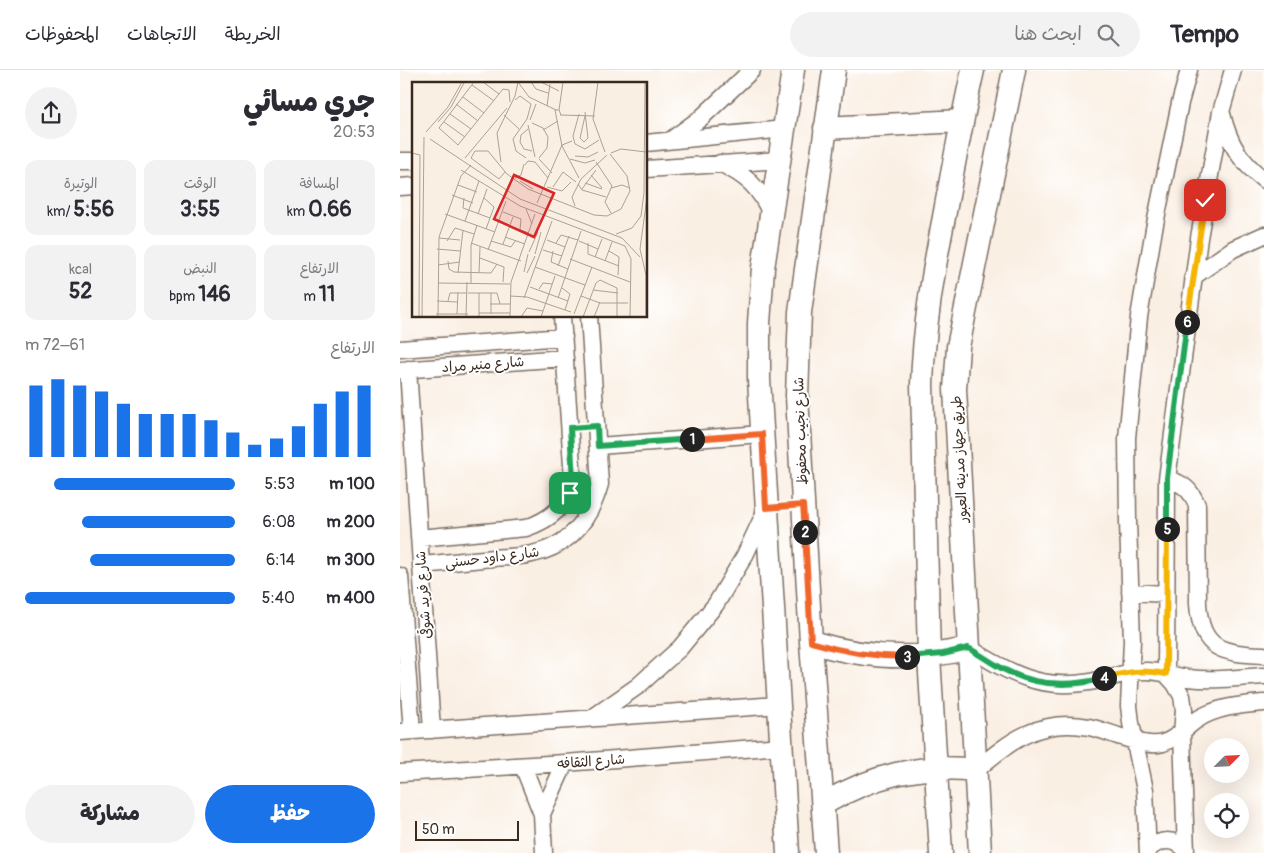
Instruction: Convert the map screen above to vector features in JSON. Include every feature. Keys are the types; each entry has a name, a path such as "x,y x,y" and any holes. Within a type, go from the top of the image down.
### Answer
{"main road":[{"path":"788,853 766,508 759,379 759,323 763,268 794,70"},
{"name":"شارع نجيب محفوظ","path":"826,853 796,396 800,312 834,70"},
{"path":"941,853 930,656 922,384 928,300 961,121 973,70"},
{"name":"طريق جهاز مدينه العبور","path":"980,853 955,389 958,347 1008,71"},
{"path":"825,128 961,121"},
{"path":"766,508 803,505"},
{"path":"811,642 836,650 887,657 930,656 968,648"},
{"path":"823,804 868,782 899,773 937,768 976,770"}],"street":[{"path":"670,140 701,118 752,70"},
{"path":"1148,851 1145,790 1129,706 1132,671 1127,438 1136,344 1154,229 1188,70"},
{"path":"1186,852 1182,733 1184,710 1182,696 1166,674 1167,478 1193,276 1221,112 1233,70"},
{"path":"1221,112 1226,133 1236,152 1250,169 1264,180"},
{"path":"648,142 784,129"},
{"path":"648,169 720,162 780,160"},
{"path":"720,162 746,178 757,188 771,214"},
{"path":"1193,276 1233,249 1264,235"},
{"name":"شارع داود حسنى","path":"419,538 526,528 552,516 570,493 573,481 562,318"},
{"name":"شارع داود حسنى","path":"421,565 532,554 552,548 569,537 584,522 594,504 600,484 589,318"},
{"name":"شارع منير مراد","path":"400,349 564,337"},
{"name":"شارع منير مراد","path":"404,370 565,358"},
{"name":"شارع فريد شوقى","path":"404,370 419,538 432,730"},
{"path":"570,428 597,426"},
{"path":"598,446 762,434"},
{"path":"1167,478 1178,481 1186,487 1197,505 1198,604 1199,620 1204,633 1213,644 1226,652 1264,655"},
{"path":"591,718 638,686 680,648 716,604 745,555 766,508"},
{"name":"شارع فريد شوقى","path":"400,576 406,732"},
{"path":"1130,592 1166,594"},
{"path":"968,648 1005,670 1047,683 1069,685 1091,682 1132,671 1149,671 1188,678 1210,679 1264,676"},
{"path":"976,770 1018,737 1041,728 1065,725 1090,727 1148,744 1164,742 1182,733 1194,722 1213,711 1231,706 1264,703"},
{"path":"406,732 779,704"},
{"name":"شارع الثقافه","path":"400,773 523,766 782,746"},
{"path":"542,814 565,763"},
{"path":"523,766 542,814 543,850"},
{"path":"1148,851 1157,843 1167,840 1178,843 1186,852"}],"route":[{"path":"570,493 573,481 570,428 597,426 598,446 762,434 766,508 803,505 811,642 836,650 887,657 930,656 968,648 1005,670 1026,678 1047,683 1069,685 1091,682 1132,671 1166,674 1167,478 1193,276 1205,200"}]}
